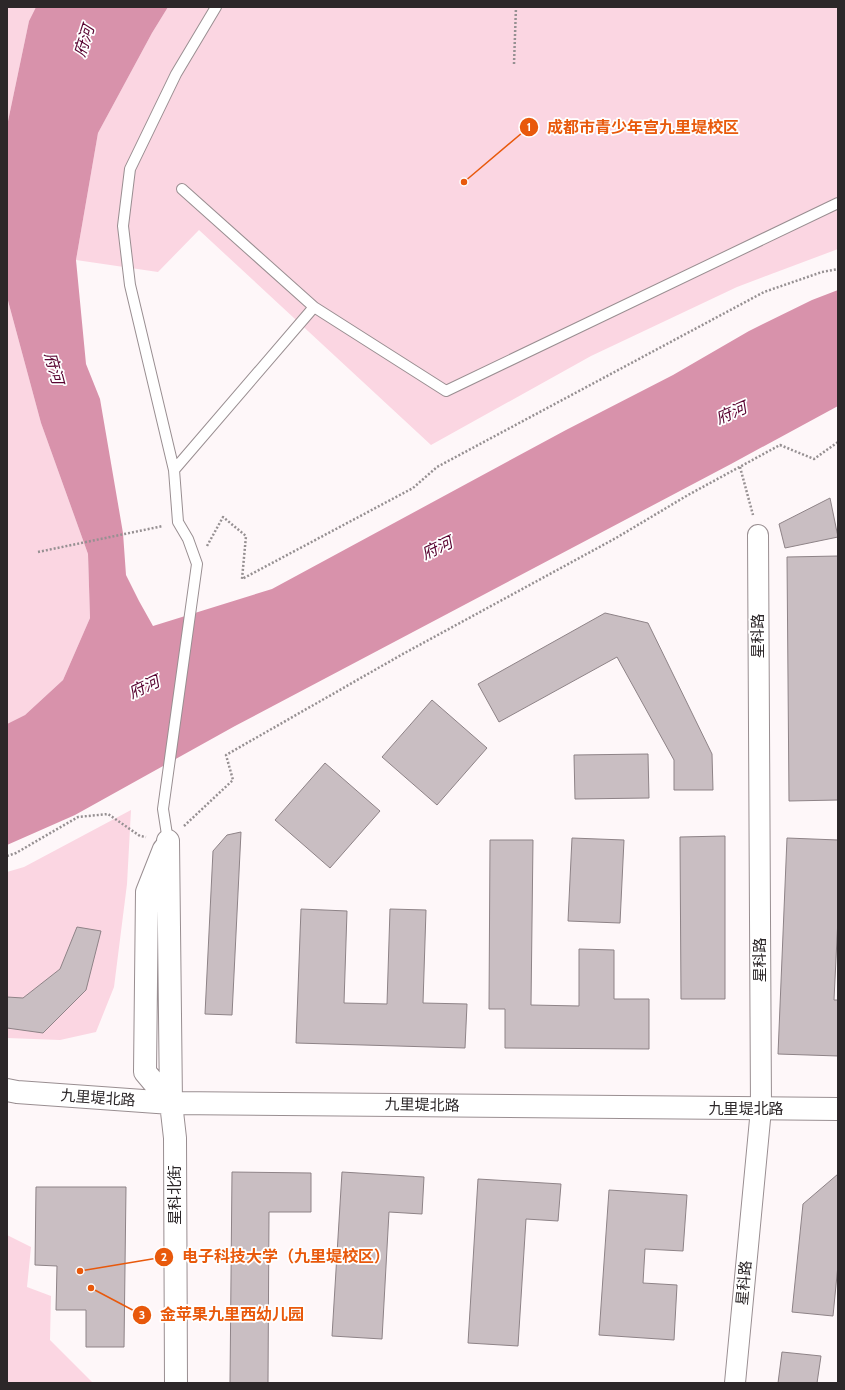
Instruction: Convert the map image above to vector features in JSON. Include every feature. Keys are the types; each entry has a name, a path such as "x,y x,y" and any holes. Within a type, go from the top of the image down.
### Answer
{"street":[{"name":"星科路","path":"735,1383 761,1109 758,535"},
{"name":"星科北街","path":"168,841 171,1103 175,1138 176,1383"},
{"name":"九里堤北路","path":"7,1090 16,1092 171,1103 838,1109"}],"lane":[{"path":"168,841 163,809 197,564 188,539 178,522 174,470 130,285 123,226 130,169 176,74 216,7"},
{"path":"182,189 314,307 446,391 838,203"},
{"path":"174,470 314,307"}],"path":[{"path":"514,64 516,7"},
{"path":"197,564 223,517 246,536 242,579 413,488 437,467 764,292 822,272 838,269"},
{"path":"7,856 78,817 108,814 140,836 168,841 233,780 226,755 401,655 616,538 688,495 780,445 814,459 838,442"},
{"path":"740,467 758,535"},
{"path":"38,552 178,522"}],"shaded area":[{"path":"7,7 36,7 29,21 7,126"},
{"path":"168,7 838,7 838,249 737,287 591,356 431,445 199,230 158,272 76,260 98,133 152,33"},
{"path":"7,297 41,423 88,554 90,618 63,680 25,715 7,724"},
{"path":"131,810 127,884 114,987 96,1032 60,1040 7,1038 7,872 24,867"},
{"path":"7,1235 31,1247 27,1287 51,1296 50,1340 93,1383 7,1383"}],"water":[{"name":"府河","path":"36,7 168,7 152,33 98,133 76,260 86,364 100,399 123,533 126,575 153,626 272,589 566,430 673,375 749,331 812,300 838,290 838,406 235,726 75,815 7,845 7,724 25,715 63,680 90,618 88,554 41,423 7,297 7,126 29,21"}],"building":[{"path":"830,498 838,537 785,548 779,524"},
{"path":"838,556 838,800 789,801 787,557"},
{"path":"605,613 648,623 712,754 713,790 674,790 674,760 617,657 499,722 478,684"},
{"path":"432,700 487,748 437,805 382,757"},
{"path":"648,754 649,798 575,799 574,755"},
{"path":"325,763 380,811 330,868 275,820"},
{"path":"241,832 232,1015 205,1014 213,851 227,835"},
{"path":"725,836 725,999 681,999 680,837"},
{"path":"572,838 624,840 620,923 568,921"},
{"path":"787,838 838,840 838,918 834,1000 838,1000 838,1056 778,1054"},
{"path":"490,840 533,840 531,1005 579,1006 579,949 614,950 614,999 649,999 649,1049 505,1048 505,1009 489,1009"},
{"path":"301,909 347,911 344,1003 387,1004 390,909 426,910 423,1003 467,1004 465,1048 296,1043"},
{"path":"77,927 101,931 86,990 43,1033 7,1028 7,997 23,998 60,969"},
{"path":"232,1172 311,1173 311,1212 269,1212 268,1383 230,1383"},
{"path":"342,1172 424,1177 422,1214 389,1212 382,1339 332,1336"},
{"path":"838,1174 838,1265 833,1316 792,1312 803,1204"},
{"path":"478,1179 561,1184 558,1221 526,1219 518,1346 468,1343"},
{"path":"36,1187 126,1187 124,1347 86,1347 86,1310 56,1310 57,1266 35,1265"},
{"path":"609,1190 687,1195 683,1251 645,1249 643,1283 677,1285 674,1340 599,1335"},
{"path":"782,1352 821,1356 817,1383 778,1383"}],"place":[{"name":"成都市青少年宫九里堤校区","path":"464,182"},
{"name":"电子科技大学（九里堤校区）","path":"80,1271"},
{"name":"金苹果九里西幼儿园","path":"91,1288"}]}
